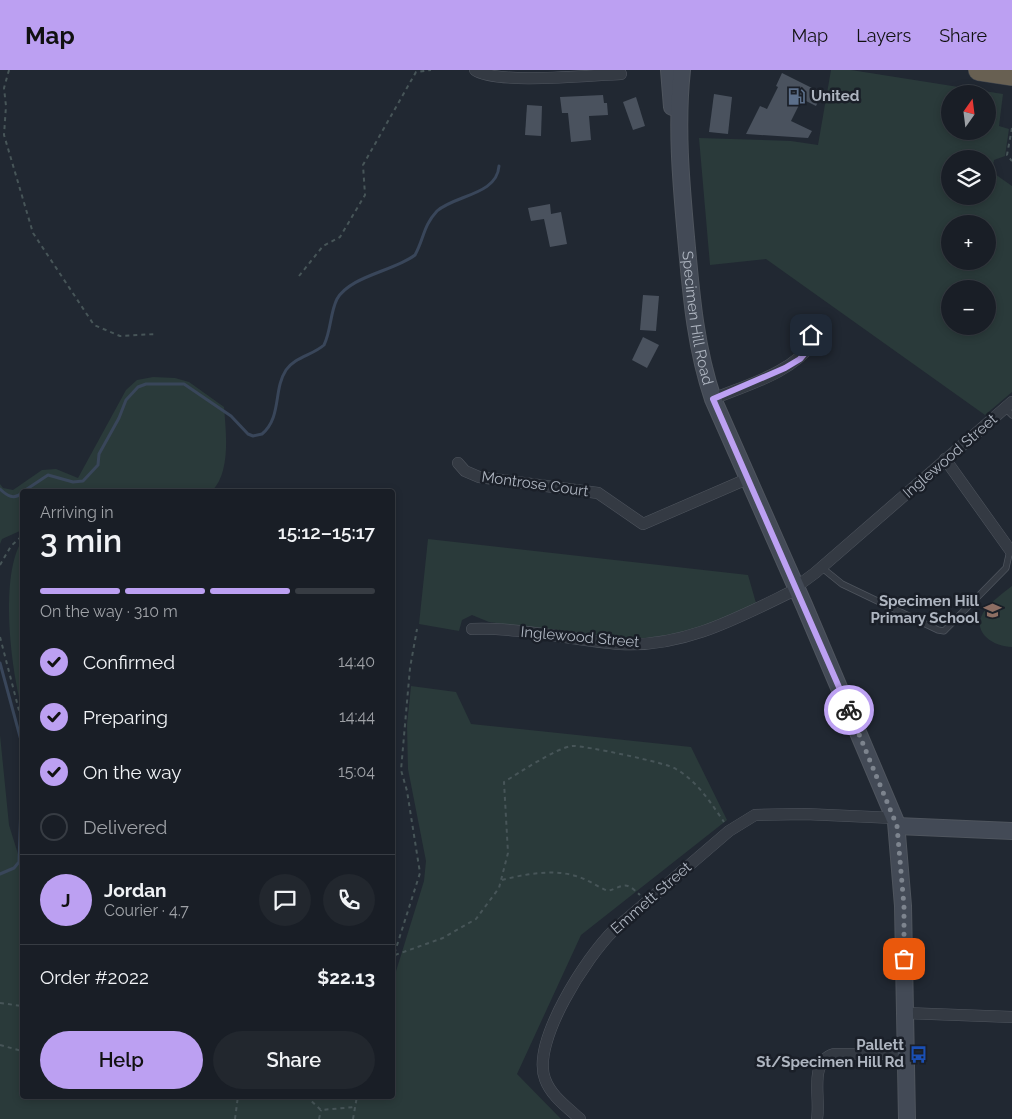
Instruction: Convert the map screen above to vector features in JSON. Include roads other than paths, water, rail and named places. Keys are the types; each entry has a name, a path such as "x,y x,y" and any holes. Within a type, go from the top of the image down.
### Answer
{"highway":[{"path":"979,70 1012,75"}],"main road":[{"path":"659,70 672,109"},
{"name":"Specimen Hill Road","path":"669,70 694,322 704,371 713,399 747,479 797,588 896,822 904,906 906,1119"},
{"name":"Specimen Hill Road","path":"680,166 682,70"},
{"path":"896,822 1012,831"}],"street":[{"path":"475,70 492,76 527,77 621,74"},
{"path":"713,399 785,368 800,359 818,344 807,328"},
{"name":"Inglewood Street","path":"472,629 622,644 658,642 711,629 797,588 945,459 1010,408"},
{"path":"945,459 1010,550"},
{"name":"Montrose Court","path":"458,463 466,472 478,477 598,493 643,524 747,479"},
{"name":"Emmett Street","path":"580,1119 554,1095 545,1079 541,1065 543,1048 556,1018 598,946 729,831 755,815 771,814 896,822"},
{"path":"905,1013 1012,1017"},
{"path":"816,1119 819,1066 827,1056 834,1054 905,1054"}],"lane":[{"path":"821,567 842,584 938,630 944,630 948,629 1006,568 1010,550"}],"waterway":[{"path":"27,489 48,475 73,482 83,481 98,465 99,454 119,418 126,400 138,387 146,384 184,384 231,416 248,434 253,436 262,434 272,420 282,378 286,370 294,362 324,345 335,304 343,291 362,279 406,261 415,255 426,227 437,211 454,201 483,189 497,176 499,166"},
{"path":"0,489 5,494 13,497 20,494"},
{"path":"0,663 20,737"},
{"path":"0,874 14,868 19,862 20,833"}],"place":[{"name":"United","path":"797,96"},
{"name":"Specimen Hill Primary School","path":"993,610"},
{"name":"Pallett St/Specimen Hill Rd","path":"918,1054"}]}
